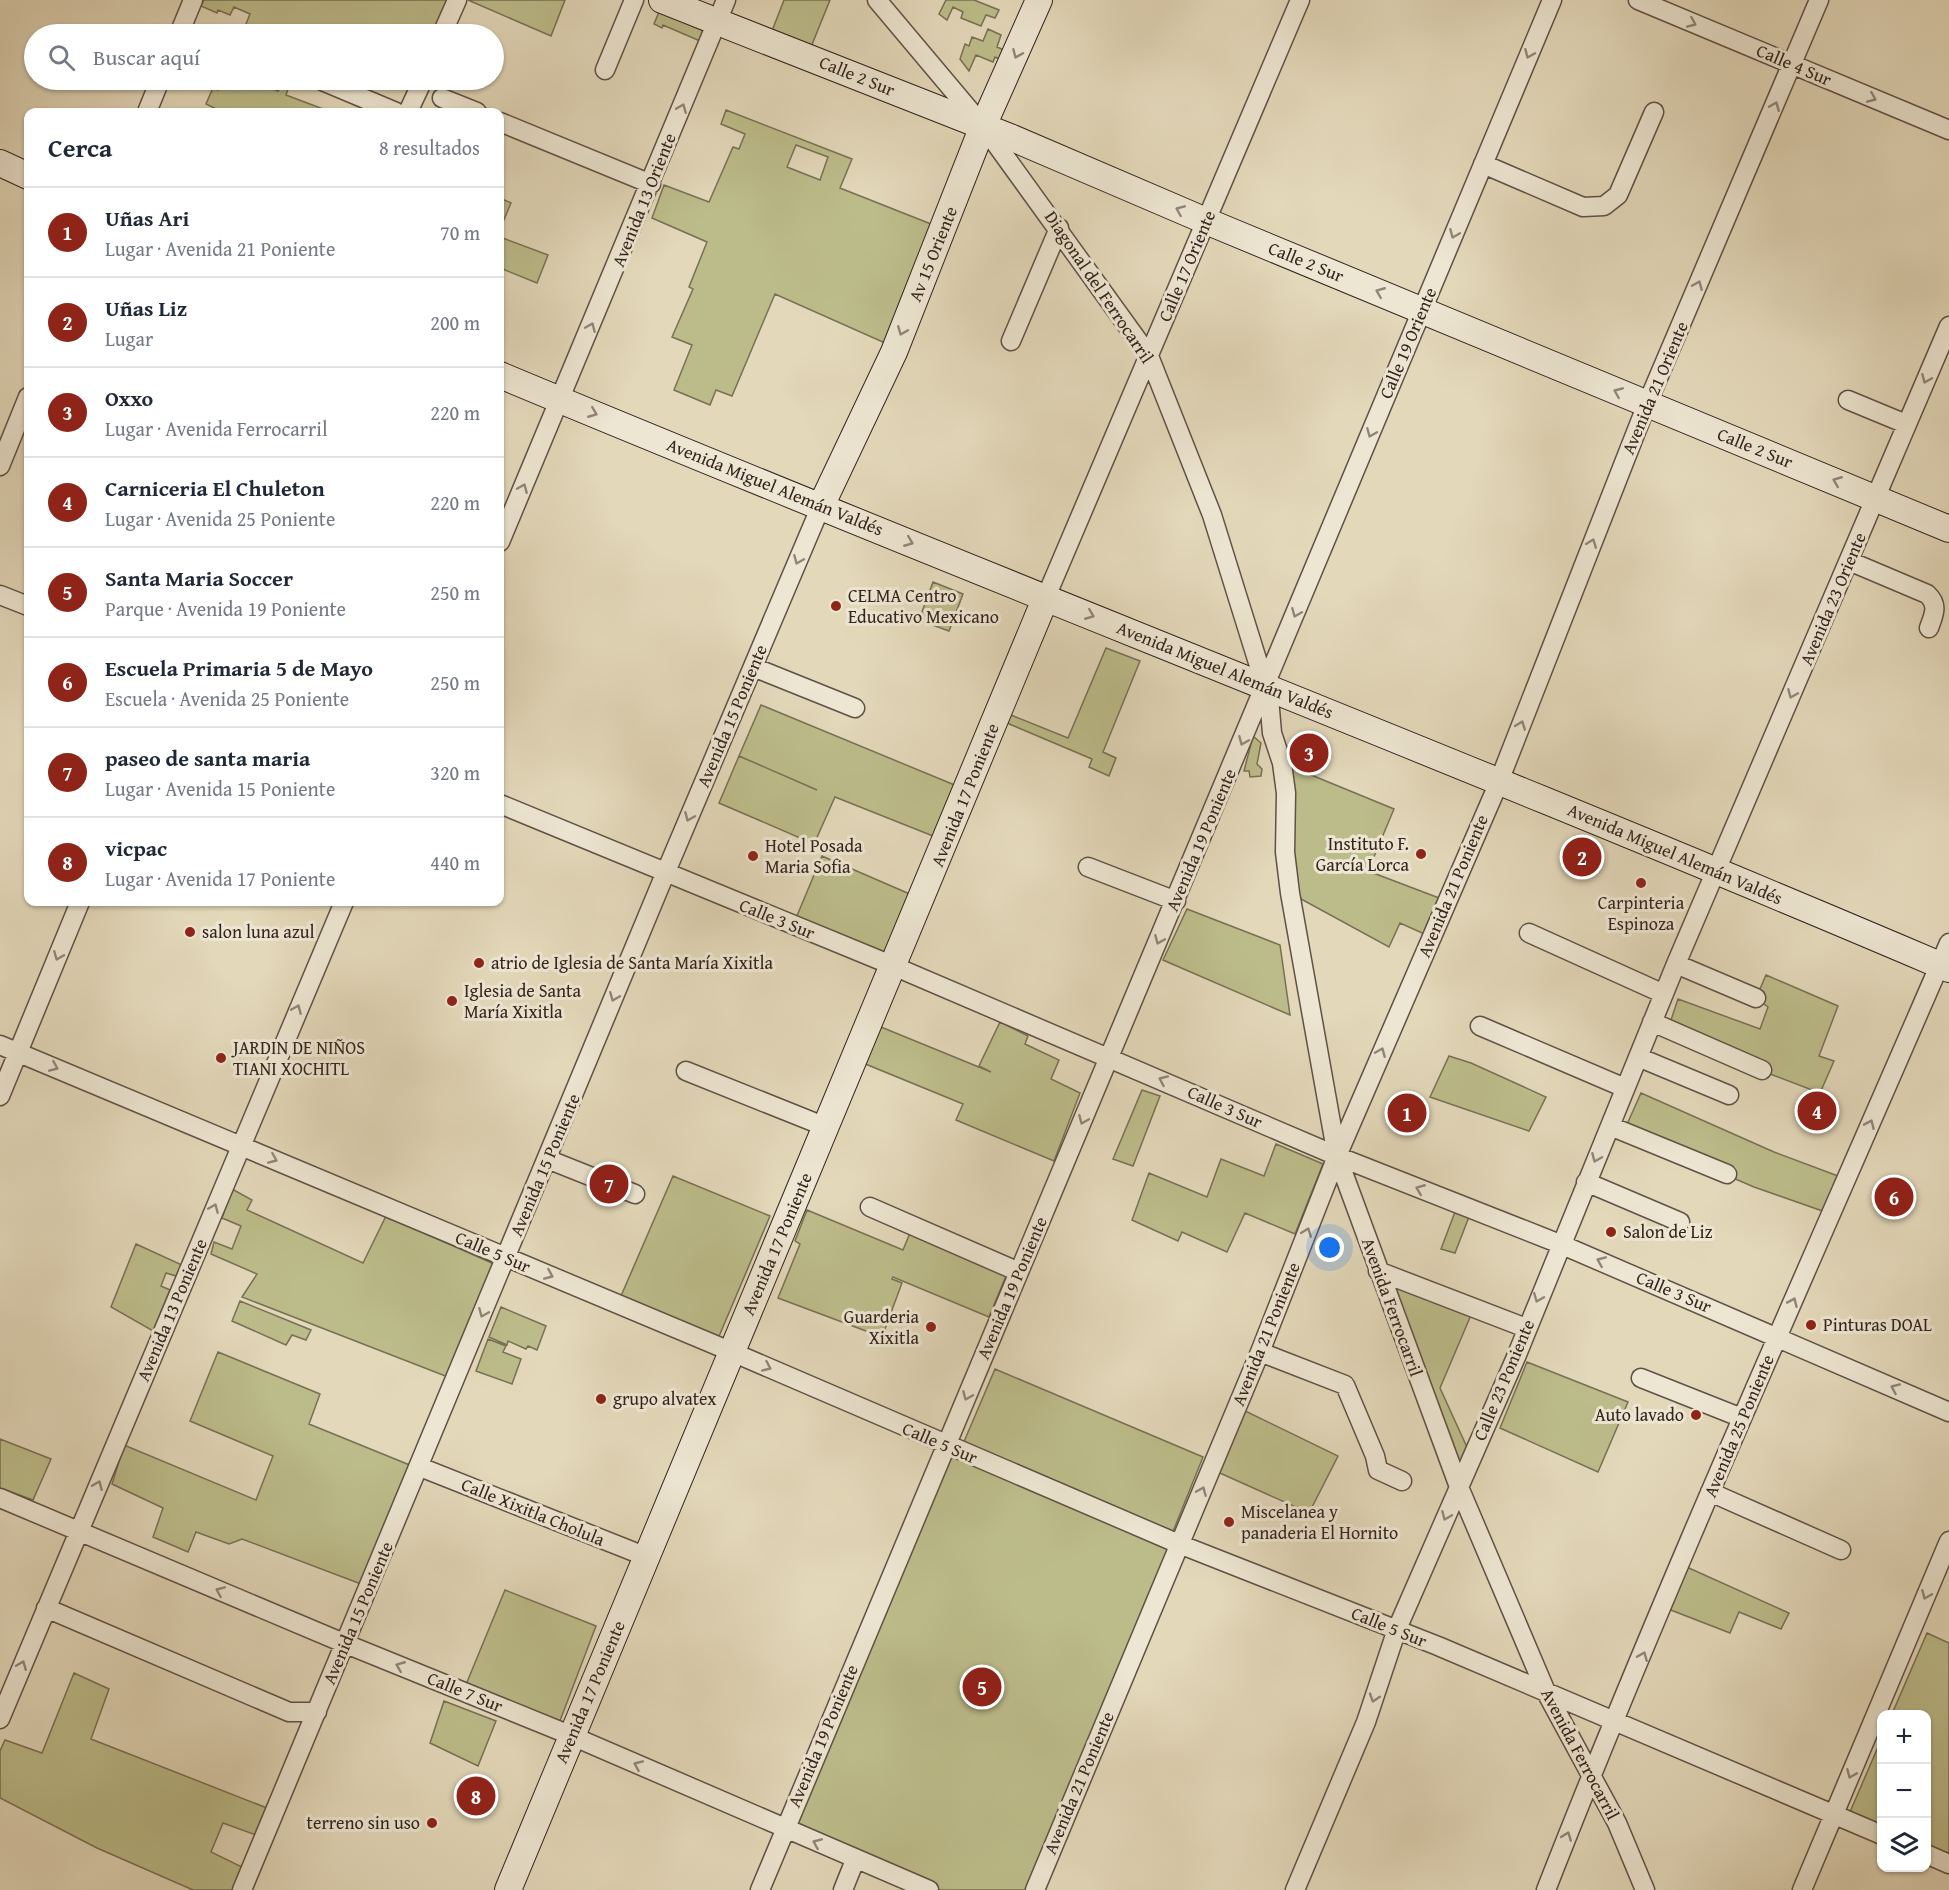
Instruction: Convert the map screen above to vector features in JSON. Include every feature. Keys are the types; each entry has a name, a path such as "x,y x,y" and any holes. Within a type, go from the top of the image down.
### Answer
{"main road":[{"name":"Calle 2 Sur","path":"662,0 722,11 1206,221 1875,496 1949,529"},
{"name":"Av 15 Oriente","path":"821,506 894,352 983,126 1039,0"},
{"path":"0,164 24,174"},
{"name":"Avenida Miguel Alemán Valdés","path":"504,377 1265,687 1499,779 1717,872 1946,959"},
{"name":"Avenida 17 Poniente","path":"508,1890 1046,597"}],"street":[{"path":"183,24 193,0"},
{"path":"446,24 457,0"},
{"path":"605,70 634,0"},
{"name":"Diagonal del Ferrocarril","path":"877,0 983,126 1059,228 1149,356 1212,515 1265,687"},
{"name":"Calle 17 Oriente","path":"1046,597 1300,0"},
{"name":"Calle 19 Oriente","path":"1265,687 1552,0"},
{"name":"Calle 4 Sur","path":"1638,0 1949,130"},
{"name":"Avenida 21 Oriente","path":"1499,779 1647,404 1819,0"},
{"name":"Avenida 13 Oriente","path":"561,400 722,11"},
{"path":"149,108 156,90"},
{"path":"344,90 386,108"},
{"path":"410,108 418,90"},
{"path":"442,98 467,108"},
{"path":"1483,164 1583,207 1604,206 1618,195 1654,112"},
{"path":"504,124 651,184"},
{"path":"1011,341 1059,228"},
{"name":"Avenida 23 Oriente","path":"1717,872 1949,326"},
{"path":"504,533 561,400"},
{"path":"1848,400 1906,424"},
{"path":"0,466 24,407"},
{"name":"Avenida 15 Poniente","path":"242,1890 665,874 821,506"},
{"path":"1849,561 1927,594 1934,600 1936,611 1929,628"},
{"path":"0,595 24,604"},
{"path":"753,668 855,708"},
{"name":"Avenida 19 Poniente","path":"760,1890 1265,687"},
{"name":"Avenida Ferrocarril","path":"1265,687 1269,698 1272,736 1282,763 1286,793 1285,852 1290,892 1336,1156 1459,1487 1547,1694 1617,1823 1646,1890"},
{"name":"Avenida 21 Poniente","path":"1035,1890 1260,1352 1336,1156 1499,779"},
{"name":"Calle 3 Sur","path":"504,806 1110,1057 1336,1156 1560,1244 1949,1412"},
{"path":"1088,867 1176,901"},
{"name":"Calle 23 Poniente","path":"1295,1890 1366,1722 1397,1629 1526,1328 1676,964 1717,872"},
{"path":"0,1096 78,906"},
{"name":"Avenida 13 Poniente","path":"0,1719 342,906"},
{"path":"1529,933 1664,994"},
{"name":"Avenida 25 Poniente","path":"1546,1890 1710,1492 1946,959"},
{"path":"1676,964 1756,998"},
{"path":"1652,1022 1762,1070"},
{"path":"1480,1026 1625,1088"},
{"name":"Calle 5 Sur","path":"0,1045 732,1352 946,1446 1179,1544 1397,1629 1877,1833"},
{"path":"1638,1057 1729,1095"},
{"path":"686,1071 826,1127"},
{"path":"1610,1126 1727,1174"},
{"path":"548,1159 635,1194"},
{"path":"1586,1182 1680,1222"},
{"path":"870,1207 1019,1272"},
{"path":"1378,1271 1526,1328"},
{"path":"1260,1352 1344,1385 1375,1456 1378,1470 1402,1481"},
{"path":"1641,1378 1742,1418"},
{"name":"Calle Xixitla Cholula","path":"420,1467 647,1557"},
{"path":"1710,1492 1841,1550"},
{"name":"Calle 7 Sur","path":"0,1498 346,1644 572,1736 929,1890"},
{"path":"1802,1890 1948,1543"},
{"path":"46,1608 289,1712 317,1712"},
{"path":"289,1712 308,1733"},
{"path":"1931,1856 1949,1864"},
{"path":"843,1890 855,1860"}],"green space":[{"path":"204,0 448,0 439,24 246,24 250,14 234,7 230,15 218,10 217,13 201,6"},
{"path":"468,0 565,0 551,36"},
{"path":"784,0 830,0 809,52 770,36"},
{"path":"946,0 974,0 999,10 995,18 986,15 981,26 961,18 963,12 953,7 947,20 939,14"},
{"path":"659,12 704,31 700,41 663,25 662,28 654,24"},
{"path":"988,29 1001,35 997,47 1011,53 1007,62 995,57 993,62 976,55 969,71 960,59 965,44 969,46 972,37 983,41"},
{"path":"212,90 288,90 286,95 320,108 214,108 206,104"},
{"path":"726,110 852,159 840,188 936,226 885,343 775,294 732,396 716,390 710,405 674,390 692,345 672,337 693,289 689,287 707,242 652,218 664,185 709,202 733,147 739,149 745,134 721,124","holes":["796,145 828,157 820,180 787,167"]},
{"path":"504,200 511,203 504,220"},
{"path":"504,238 548,255 537,283 504,270"},
{"path":"933,582 963,594 949,631 919,620"},
{"path":"1106,648 1140,661 1103,752 1116,758 1109,776 1089,767 1092,759 1007,723 1011,715 1068,738"},
{"path":"761,705 957,786 933,836 835,797 814,844 719,803"},
{"path":"1253,736 1261,743 1257,764 1262,769 1261,776 1250,777 1249,771 1244,771"},
{"path":"1282,763 1394,809 1368,871 1447,901 1431,937 1400,923 1389,947 1290,893"},
{"path":"822,856 912,895 886,956 796,918"},
{"path":"1187,909 1280,945 1290,1015 1163,960"},
{"path":"1766,975 1838,1006 1819,1056 1834,1061 1820,1093 1770,1074 1668,1029 1678,999 1760,1029 1768,1007 1756,998"},
{"path":"1000,1022 1028,1036 1025,1044 1059,1060 1051,1079 1080,1093 1054,1161 956,1120 963,1104 863,1063 881,1027 991,1072 979,1066"},
{"path":"1449,1056 1471,1063 1546,1097 1529,1131 1430,1097"},
{"path":"1142,1090 1160,1096 1133,1166 1113,1159"},
{"path":"1641,1093 1774,1152 1846,1179 1831,1214 1754,1187 1624,1131"},
{"path":"1276,1144 1323,1164 1295,1234 1245,1213 1227,1252 1182,1232 1178,1241 1132,1220 1149,1173 1207,1197 1221,1159 1264,1176"},
{"path":"673,1176 770,1216 717,1341 621,1296"},
{"path":"232,1189 252,1200 247,1210 363,1263 386,1216 494,1264 448,1377 242,1297 257,1274 211,1254 214,1242 232,1249 241,1226 222,1218"},
{"path":"1458,1204 1472,1209 1455,1253 1441,1249"},
{"path":"807,1210 903,1250 912,1228 1009,1269 989,1317 893,1277 892,1279 902,1283 882,1337 778,1298 800,1244 795,1241"},
{"path":"136,1244 182,1265 176,1276 166,1273 161,1286 170,1290 153,1331 111,1307"},
{"path":"1378,1271 1474,1308 1440,1388 1471,1456 1459,1487"},
{"path":"240,1301 311,1330 306,1340 292,1335 286,1345 232,1321"},
{"path":"501,1307 546,1326 537,1350 528,1346 526,1349 508,1341 507,1345 489,1337"},
{"path":"488,1339 506,1346 503,1352 521,1359 512,1384 476,1371"},
{"path":"218,1352 320,1394 309,1424 417,1468 361,1584 242,1539 229,1544 196,1532 188,1552 153,1537 163,1508 112,1484 124,1445 256,1500 273,1456 190,1421"},
{"path":"1527,1362 1628,1402 1598,1472 1500,1428"},
{"path":"995,1369 1203,1457 1172,1534 963,1444"},
{"path":"1237,1407 1338,1456 1309,1513 1211,1469"},
{"path":"0,1439 51,1459 33,1500 0,1488"},
{"path":"946,1446 1179,1544 1035,1890 931,1890 784,1829"},
{"path":"1680,1564 1789,1613 1781,1629 1739,1612 1730,1633 1663,1607"},
{"path":"505,1590 596,1626 558,1726 465,1687"},
{"path":"1927,1633 1949,1643 1949,1854 1931,1847 1931,1710 1894,1710"},
{"path":"74,1673 109,1689 91,1739 267,1808 256,1835 223,1823 211,1852 244,1868 234,1890 193,1890 97,1848 0,1798 0,1751 5,1740 42,1753"},
{"path":"444,1701 496,1721 478,1766 430,1743"},
{"path":"1877,1749 1877,1824 1850,1812"}],"place":[{"name":"CELMA Centro Educativo Mexicano","path":"836,606"},
{"name":"Oxxo","path":"1309,753"},
{"name":"Instituto F. García Lorca","path":"1421,854"},
{"name":"Hotel Posada Maria Sofia","path":"753,856"},
{"name":"Uñas Liz","path":"1582,857"},
{"name":"Carpinteria Espinoza","path":"1641,883"},
{"name":"salon luna azul","path":"190,932"},
{"name":"atrio de Iglesia de Santa María Xixitla","path":"479,963"},
{"name":"Iglesia de Santa María Xixitla","path":"452,1001"},
{"name":"JARDIN DE NIÑOS TIANI XOCHITL","path":"221,1058"},
{"name":"Carniceria El Chuleton","path":"1817,1111"},
{"name":"Uñas Ari","path":"1407,1113"},
{"name":"paseo de santa maria","path":"609,1184"},
{"name":"Escuela Primaria 5 de Mayo","path":"1894,1197"},
{"name":"Salon de Liz","path":"1611,1232"},
{"name":"Pinturas DOAL","path":"1811,1325"},
{"name":"Guarderia Xixitla","path":"931,1327"},
{"name":"grupo alvatex","path":"601,1399"},
{"name":"Auto lavado","path":"1696,1415"},
{"name":"Miscelanea y panaderia El Hornito","path":"1229,1522"},
{"name":"Santa Maria Soccer","path":"982,1687"},
{"name":"vicpac","path":"476,1796"},
{"name":"terreno sin uso","path":"432,1823"}]}
